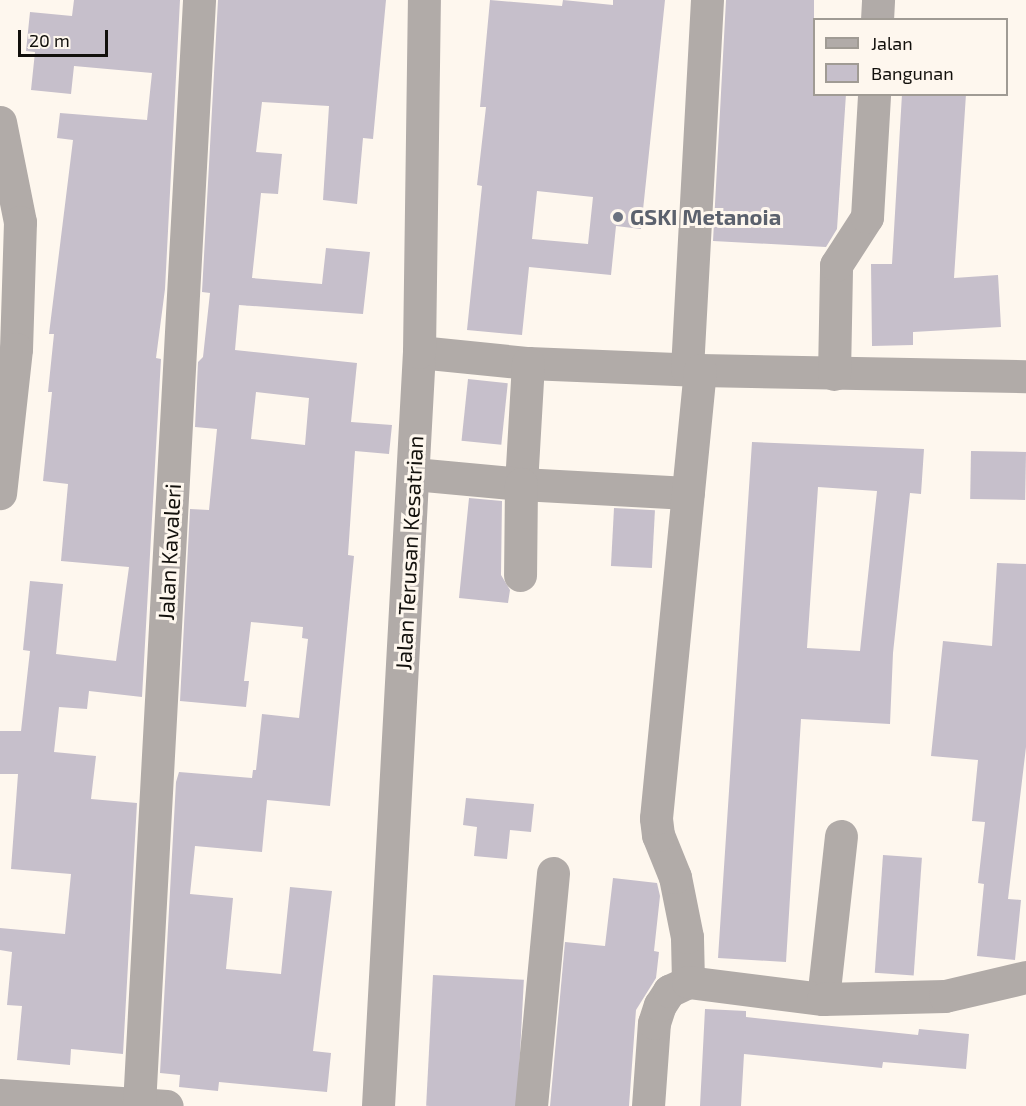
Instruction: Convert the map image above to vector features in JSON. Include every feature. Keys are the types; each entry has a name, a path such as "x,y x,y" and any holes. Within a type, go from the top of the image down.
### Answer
{"street":[{"name":"Jalan Kavaleri","path":"153,1105 199,0"},
{"name":"Jalan Terusan Kesatrian","path":"378,1106 414,474 419,352 424,0"},
{"path":"688,982 687,937 675,877 661,844 656,818 688,493 707,0"},
{"path":"877,18 878,0"},
{"path":"834,374 836,265 867,217 873,96"},
{"path":"0,123 10,222 8,348 0,493"},
{"path":"419,352 528,363 694,370 1026,376"},
{"path":"520,574 521,484 528,363"},
{"path":"414,474 521,484 688,493"},
{"path":"823,999 841,836"},
{"path":"531,1106 553,873"},
{"path":"648,1106 654,1023 660,1005 669,991 688,982 823,999 945,996 1026,976"},
{"path":"0,1095 153,1105"}],"building":[{"path":"74,0 180,0 165,289 156,358 161,359 142,697 89,691 87,709 59,707 54,752 96,756 91,799 137,803 123,1054 71,1049 70,1065 17,1060 22,1006 7,1005 12,952 0,950 0,928 65,934 71,874 11,869 18,774 0,774 0,731 21,731 30,651 23,650 30,581 63,584 56,654 116,661 129,567 61,561 68,484 43,481 52,392 48,392 54,334 49,334 73,140 57,138 60,113 147,120 152,73 74,66 71,94 31,90 35,52 26,51 30,12 72,16"},
{"path":"218,0 386,0 373,139 363,138 357,204 323,200 329,106 262,102 256,152 282,154 278,194 261,193 252,278 322,284 326,248 370,252 363,314 239,305 235,350 357,363 351,422 392,425 389,454 355,451 348,555 354,556 330,806 267,800 262,852 195,846 190,894 233,898 226,969 281,974 290,887 332,891 313,1051 331,1053 327,1092 219,1082 218,1091 179,1087 180,1075 160,1073 176,782 179,772 252,778 253,770 256,770 262,714 299,718 308,639 302,638 303,627 251,622 244,681 249,681 246,707 180,701 190,509 209,510 217,429 195,427 198,362 203,357 210,293 202,292","holes":["256,392 309,398 305,445 251,439"]},
{"path":"490,0 562,6 563,0 613,5 613,0 665,0 641,229 616,226 611,275 529,267 522,335 467,330 482,186 477,185 486,107 480,107","holes":["537,191 593,197 588,244 532,239"]},
{"path":"726,0 814,0 813,96 846,96 837,229 826,247 713,241"},
{"path":"902,96 966,96 954,278 998,275 1001,327 913,332 913,345 872,346 871,264 892,264"},
{"path":"468,379 508,383 501,445 462,441"},
{"path":"752,442 924,449 921,494 910,493 893,653 890,724 801,719 786,962 718,958","holes":["818,487 877,491 860,651 807,648"]},
{"path":"971,451 1026,452 1025,500 970,499"},
{"path":"469,498 502,501 501,575 510,590 508,603 459,598"},
{"path":"614,508 655,510 652,568 611,566"},
{"path":"997,563 1026,564 1026,747 1008,899 1021,900 1015,960 977,956 984,884 978,883 985,822 972,821 978,760 931,756 943,641 992,646"},
{"path":"466,798 534,804 531,832 510,830 507,859 474,856 477,827 463,825"},
{"path":"883,855 922,858 914,975 875,973"},
{"path":"613,878 657,883 660,896 654,951 659,952 656,978 636,1010 629,1106 550,1106 565,942 605,946"},
{"path":"433,975 524,980 517,1106 426,1106"},
{"path":"705,1009 746,1011 746,1017 918,1035 919,1029 969,1034 966,1069 883,1062 882,1068 744,1054 741,1106 700,1106"}],"place":[{"name":"GSKI Metanoia","path":"618,217"}]}
